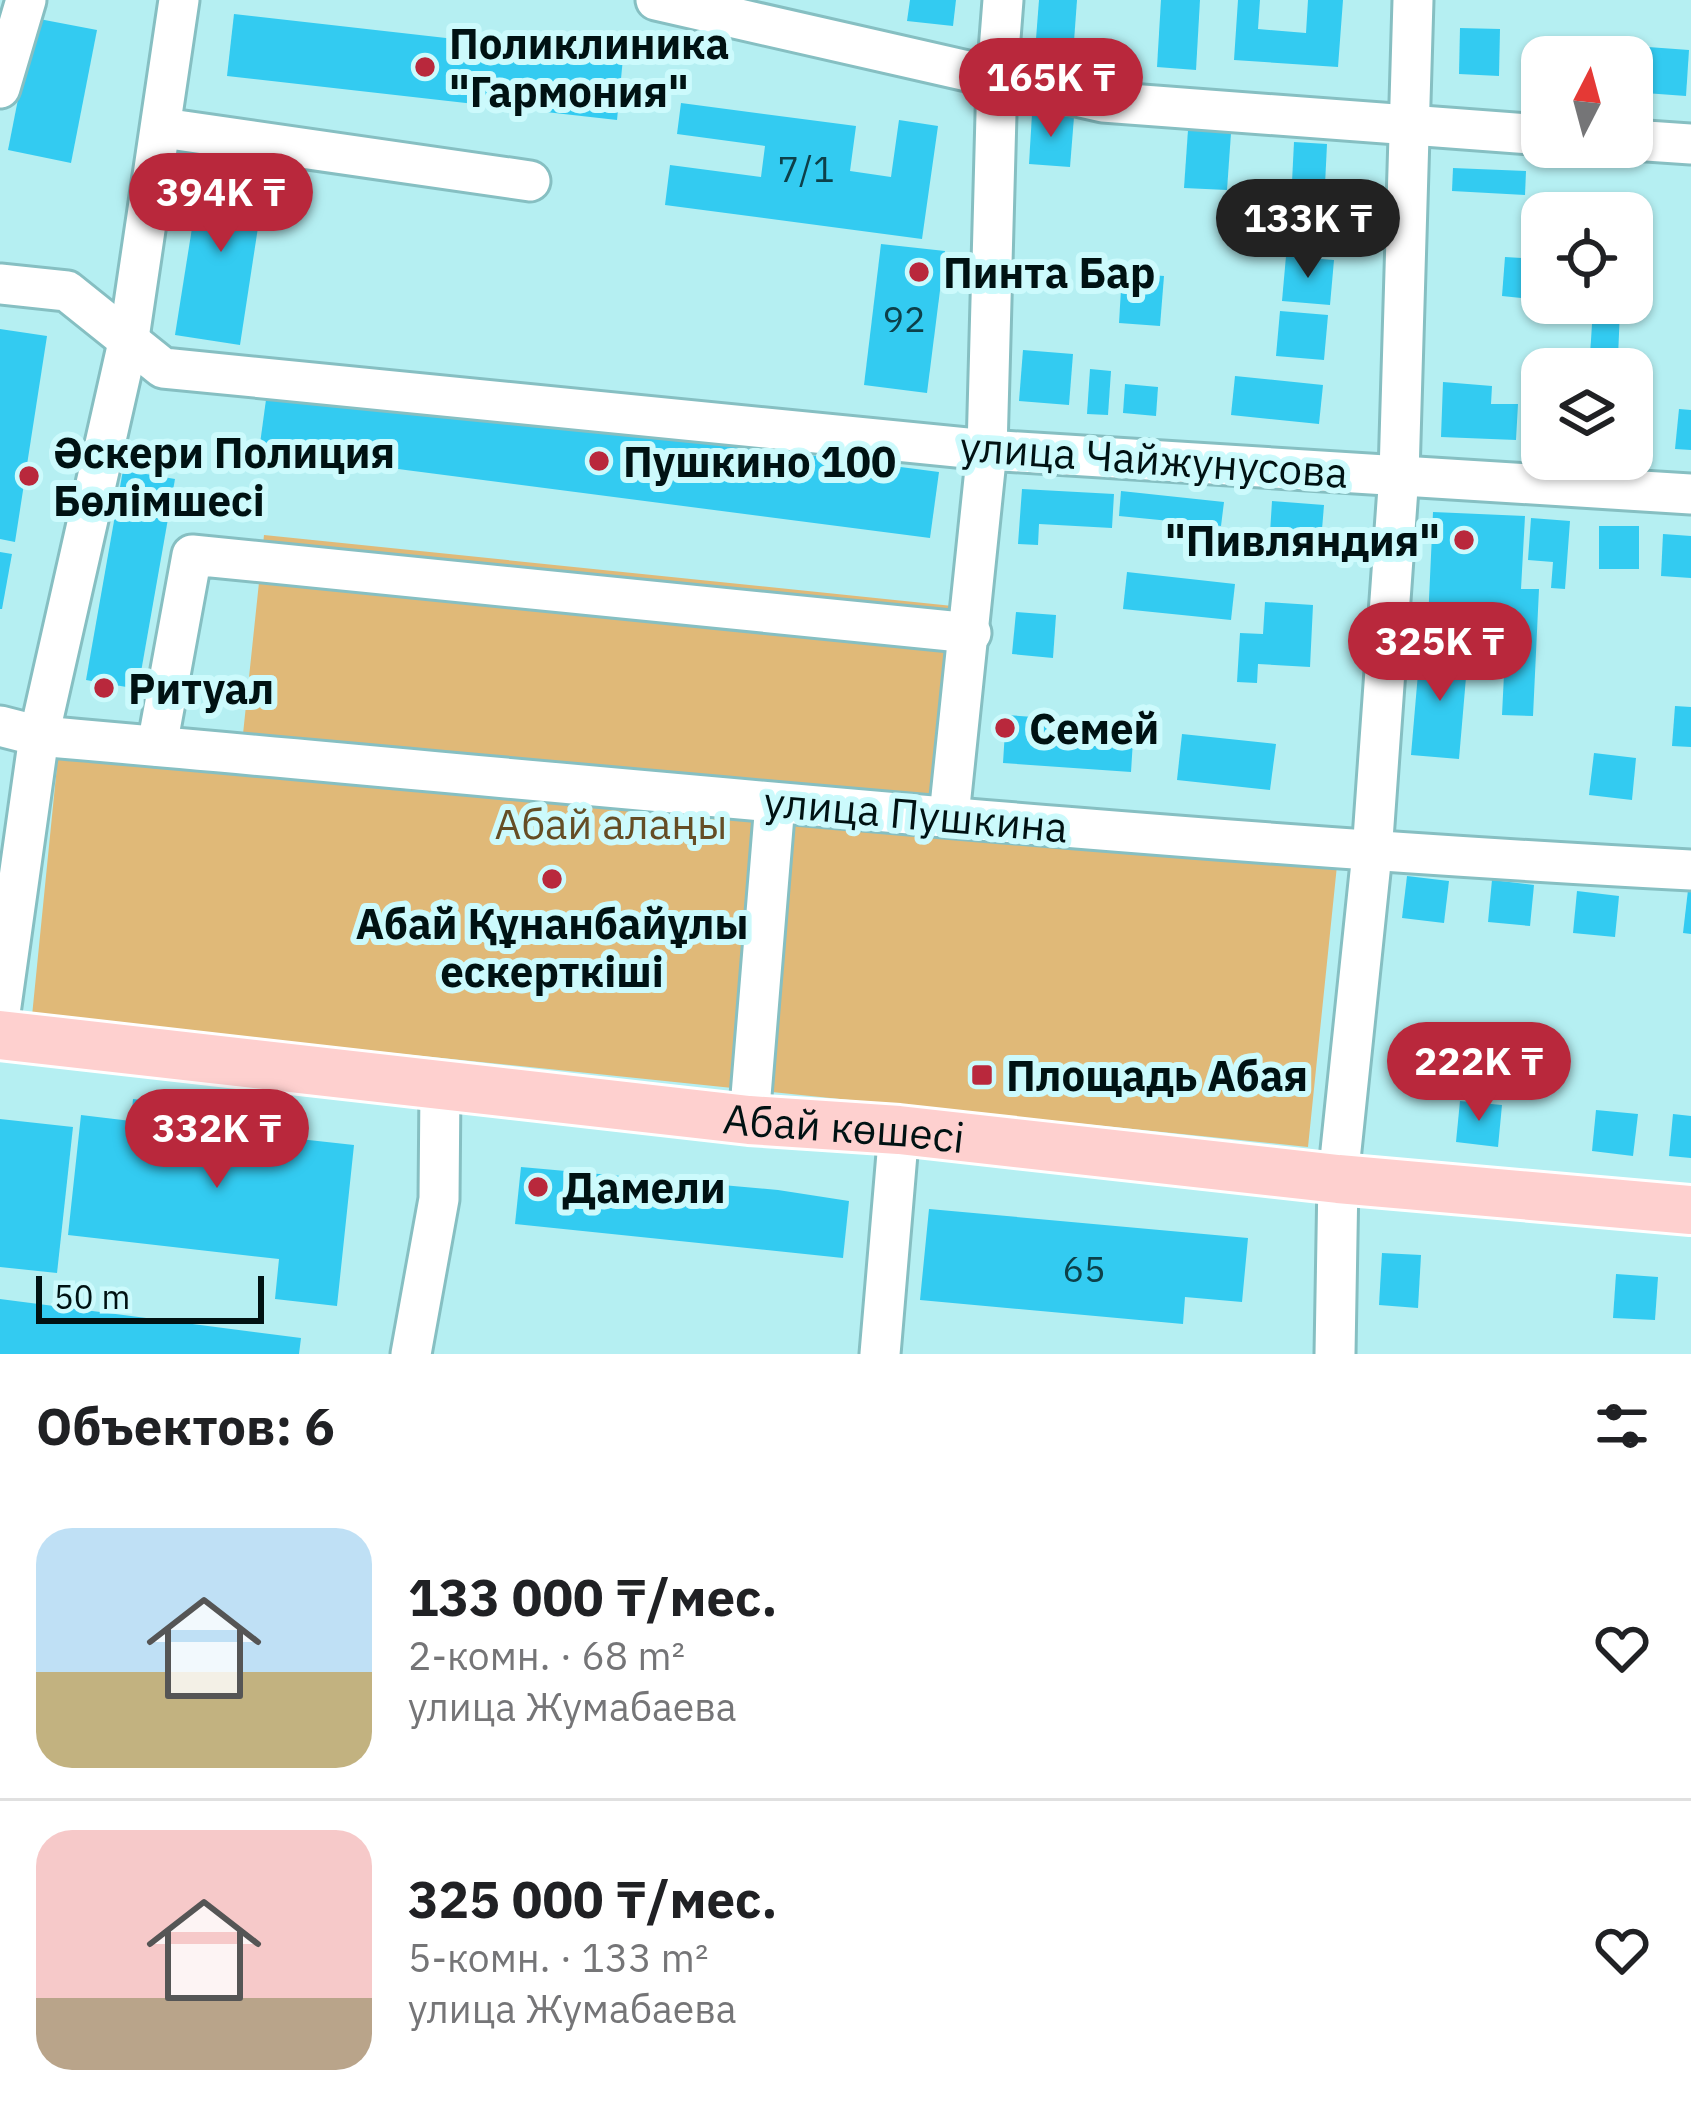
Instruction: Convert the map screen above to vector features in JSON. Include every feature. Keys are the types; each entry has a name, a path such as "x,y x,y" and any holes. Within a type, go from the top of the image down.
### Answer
{"main road":[{"name":"Абай көшесі","path":"0,1035 749,1120 899,1130 1338,1179 1691,1210"}],"street":[{"path":"0,88 26,0"},
{"path":"0,1013 39,736 129,338 179,0"},
{"path":"656,0 1103,102 1521,134"},
{"path":"949,816 988,450 1003,0"},
{"path":"1335,1354 1338,1179 1372,853 1399,474 1413,0"},
{"path":"163,128 530,181"},
{"path":"1653,141 1691,144"},
{"name":"улица Чайжунусова","path":"0,284 67,290 163,368 988,450 1691,494"},
{"path":"158,746 192,555 971,633"},
{"name":"улица Пушкина","path":"0,727 39,736 775,803 1372,853 1691,870"},
{"path":"749,1120 775,803"},
{"path":"411,1354 439,1199 440,1087"},
{"path":"880,1354 899,1130"}],"green space":[{"name":"Абай алаңы","path":"264,535 972,608 952,806 1339,846 1308,1147 32,1016 62,716 243,734"}],"building":[{"path":"910,0 956,0 953,26 907,21"},
{"path":"1039,0 1077,0 1073,55 1035,52"},
{"path":"1161,0 1200,0 1196,70 1157,67"},
{"path":"1238,0 1260,0 1258,29 1306,33 1308,0 1343,0 1338,67 1234,60"},
{"name":"Поликлиника \"Гармония\"","path":"234,14 623,58 617,120 227,76"},
{"path":"34,18 97,30 71,163 8,150"},
{"path":"1460,28 1500,29 1499,76 1459,74"},
{"path":"1653,47 1689,50 1686,96 1653,94"},
{"path":"681,103 856,126 850,171 891,177 899,120 938,126 922,239 665,205 670,165 761,177 765,146 677,134"},
{"path":"1032,114 1074,117 1070,167 1029,164"},
{"path":"1188,130 1231,133 1227,190 1184,188"},
{"path":"1294,142 1327,144 1325,185 1292,182"},
{"path":"202,165 266,175 240,345 175,335"},
{"path":"1453,168 1526,171 1521,195 1452,191"},
{"path":"881,244 945,251 927,393 864,385"},
{"path":"1286,256 1334,260 1330,305 1282,301"},
{"path":"1505,257 1521,258 1521,298 1502,296"},
{"path":"1122,273 1164,276 1160,326 1119,323"},
{"path":"1280,311 1328,315 1324,360 1276,356"},
{"path":"1592,324 1619,324 1618,348 1590,348"},
{"path":"0,329 47,336 15,542 0,539"},
{"path":"1023,350 1073,354 1069,405 1019,401"},
{"path":"1090,369 1111,371 1108,415 1087,414"},
{"path":"1235,376 1323,385 1319,424 1231,415"},
{"path":"1443,382 1492,386 1491,404 1518,404 1516,440 1441,437"},
{"path":"1125,384 1158,387 1156,416 1123,413"},
{"name":"Пушкино 100","path":"268,385 939,472 930,538 259,451"},
{"path":"1679,409 1691,410 1691,450 1675,449"},
{"path":"123,470 175,479 138,689 86,680"},
{"path":"1022,489 1114,494 1112,528 1039,524 1038,545 1018,544"},
{"path":"1121,491 1224,502 1221,526 1119,516"},
{"path":"1272,501 1324,505 1320,554 1269,550"},
{"path":"1433,512 1525,516 1521,589 1539,589 1533,716 1502,715 1504,674 1473,672 1474,646 1427,643"},
{"path":"1531,518 1570,521 1565,589 1551,588 1553,562 1528,560"},
{"path":"1599,526 1639,526 1639,569 1599,569"},
{"path":"1663,534 1691,536 1691,578 1661,576"},
{"path":"0,552 12,554 2,609 0,609"},
{"path":"1127,572 1235,584 1231,620 1123,609"},
{"path":"1265,602 1313,605 1310,667 1258,664 1257,683 1237,682 1240,633 1263,634"},
{"path":"1016,612 1056,615 1053,658 1012,654"},
{"path":"1420,650 1468,654 1459,759 1411,755"},
{"path":"1675,706 1691,707 1691,747 1672,746"},
{"path":"1006,715 1134,724 1131,772 1003,763"},
{"path":"1182,734 1276,744 1270,790 1177,780"},
{"path":"1594,753 1636,758 1632,800 1589,795"},
{"path":"1407,876 1449,881 1444,923 1402,918"},
{"path":"1492,880 1534,885 1530,926 1488,922"},
{"path":"1691,890 1691,934 1683,933"},
{"path":"1577,891 1619,896 1615,937 1573,933"},
{"path":"133,1099 265,1113 263,1135 354,1145 337,1306 275,1299 279,1259 68,1235 81,1115 131,1121"},
{"path":"1460,1101 1502,1105 1498,1147 1456,1142"},
{"path":"1596,1110 1638,1114 1633,1156 1592,1151"},
{"path":"1673,1114 1691,1116 1691,1158 1669,1156"},
{"path":"0,1119 73,1127 57,1273 0,1267"},
{"path":"521,1167 778,1190 849,1201 843,1258 515,1224"},
{"path":"929,1209 1248,1238 1242,1302 1185,1297 1183,1324 920,1300"},
{"path":"1382,1253 1421,1255 1418,1308 1379,1305"},
{"path":"1616,1274 1658,1277 1655,1320 1613,1318"},
{"path":"0,1299 301,1338 299,1354 0,1354"}],"place":[{"name":"Поликлиника \"Гармония\"","path":"425,67"},
{"name":"Пинта Бар","path":"919,272"},
{"name":"Пушкино 100","path":"599,461"},
{"name":"Әскери Полиция Бөлімшесі","path":"29,476"},
{"name":"\"Пивляндия\"","path":"1464,540"},
{"name":"Ритуал","path":"104,688"},
{"name":"Семей","path":"1005,728"},
{"name":"Абай Құнанбайұлы ескерткіші","path":"552,879"},
{"name":"Площадь Абая","path":"982,1075"},
{"name":"Дамели","path":"538,1187"}]}
